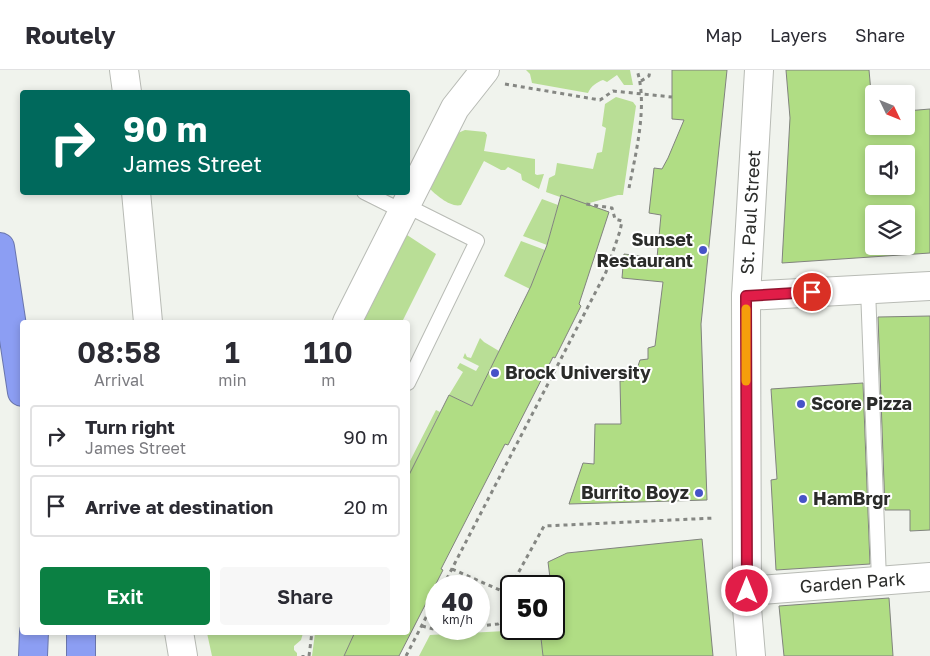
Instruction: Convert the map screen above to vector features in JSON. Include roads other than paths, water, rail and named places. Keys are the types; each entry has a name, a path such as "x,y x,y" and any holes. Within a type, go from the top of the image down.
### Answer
{"highway":[{"path":"0,234 26,320"},
{"path":"0,247 20,379"},
{"path":"33,656 34,635"},
{"path":"81,635 81,656"}],"main road":[{"path":"124,70 128,90"},
{"name":"St. Paul Street","path":"751,656 747,591 746,296 759,70"},
{"path":"348,320 455,108 482,75"},
{"path":"136,195 148,320"},
{"path":"746,296 930,286"},
{"name":"Garden Park","path":"747,591 930,577"},
{"path":"180,635 184,656"}],"lane":[{"path":"372,195 477,241 410,379"},
{"path":"868,289 879,580"}],"place":[{"name":"Sunset Restaurant","path":"703,250"},
{"name":"Brock University","path":"495,373"},
{"name":"Score Pizza","path":"801,404"},
{"name":"Burrito Boyz","path":"699,493"},
{"name":"HamBrgr","path":"803,499"}]}
